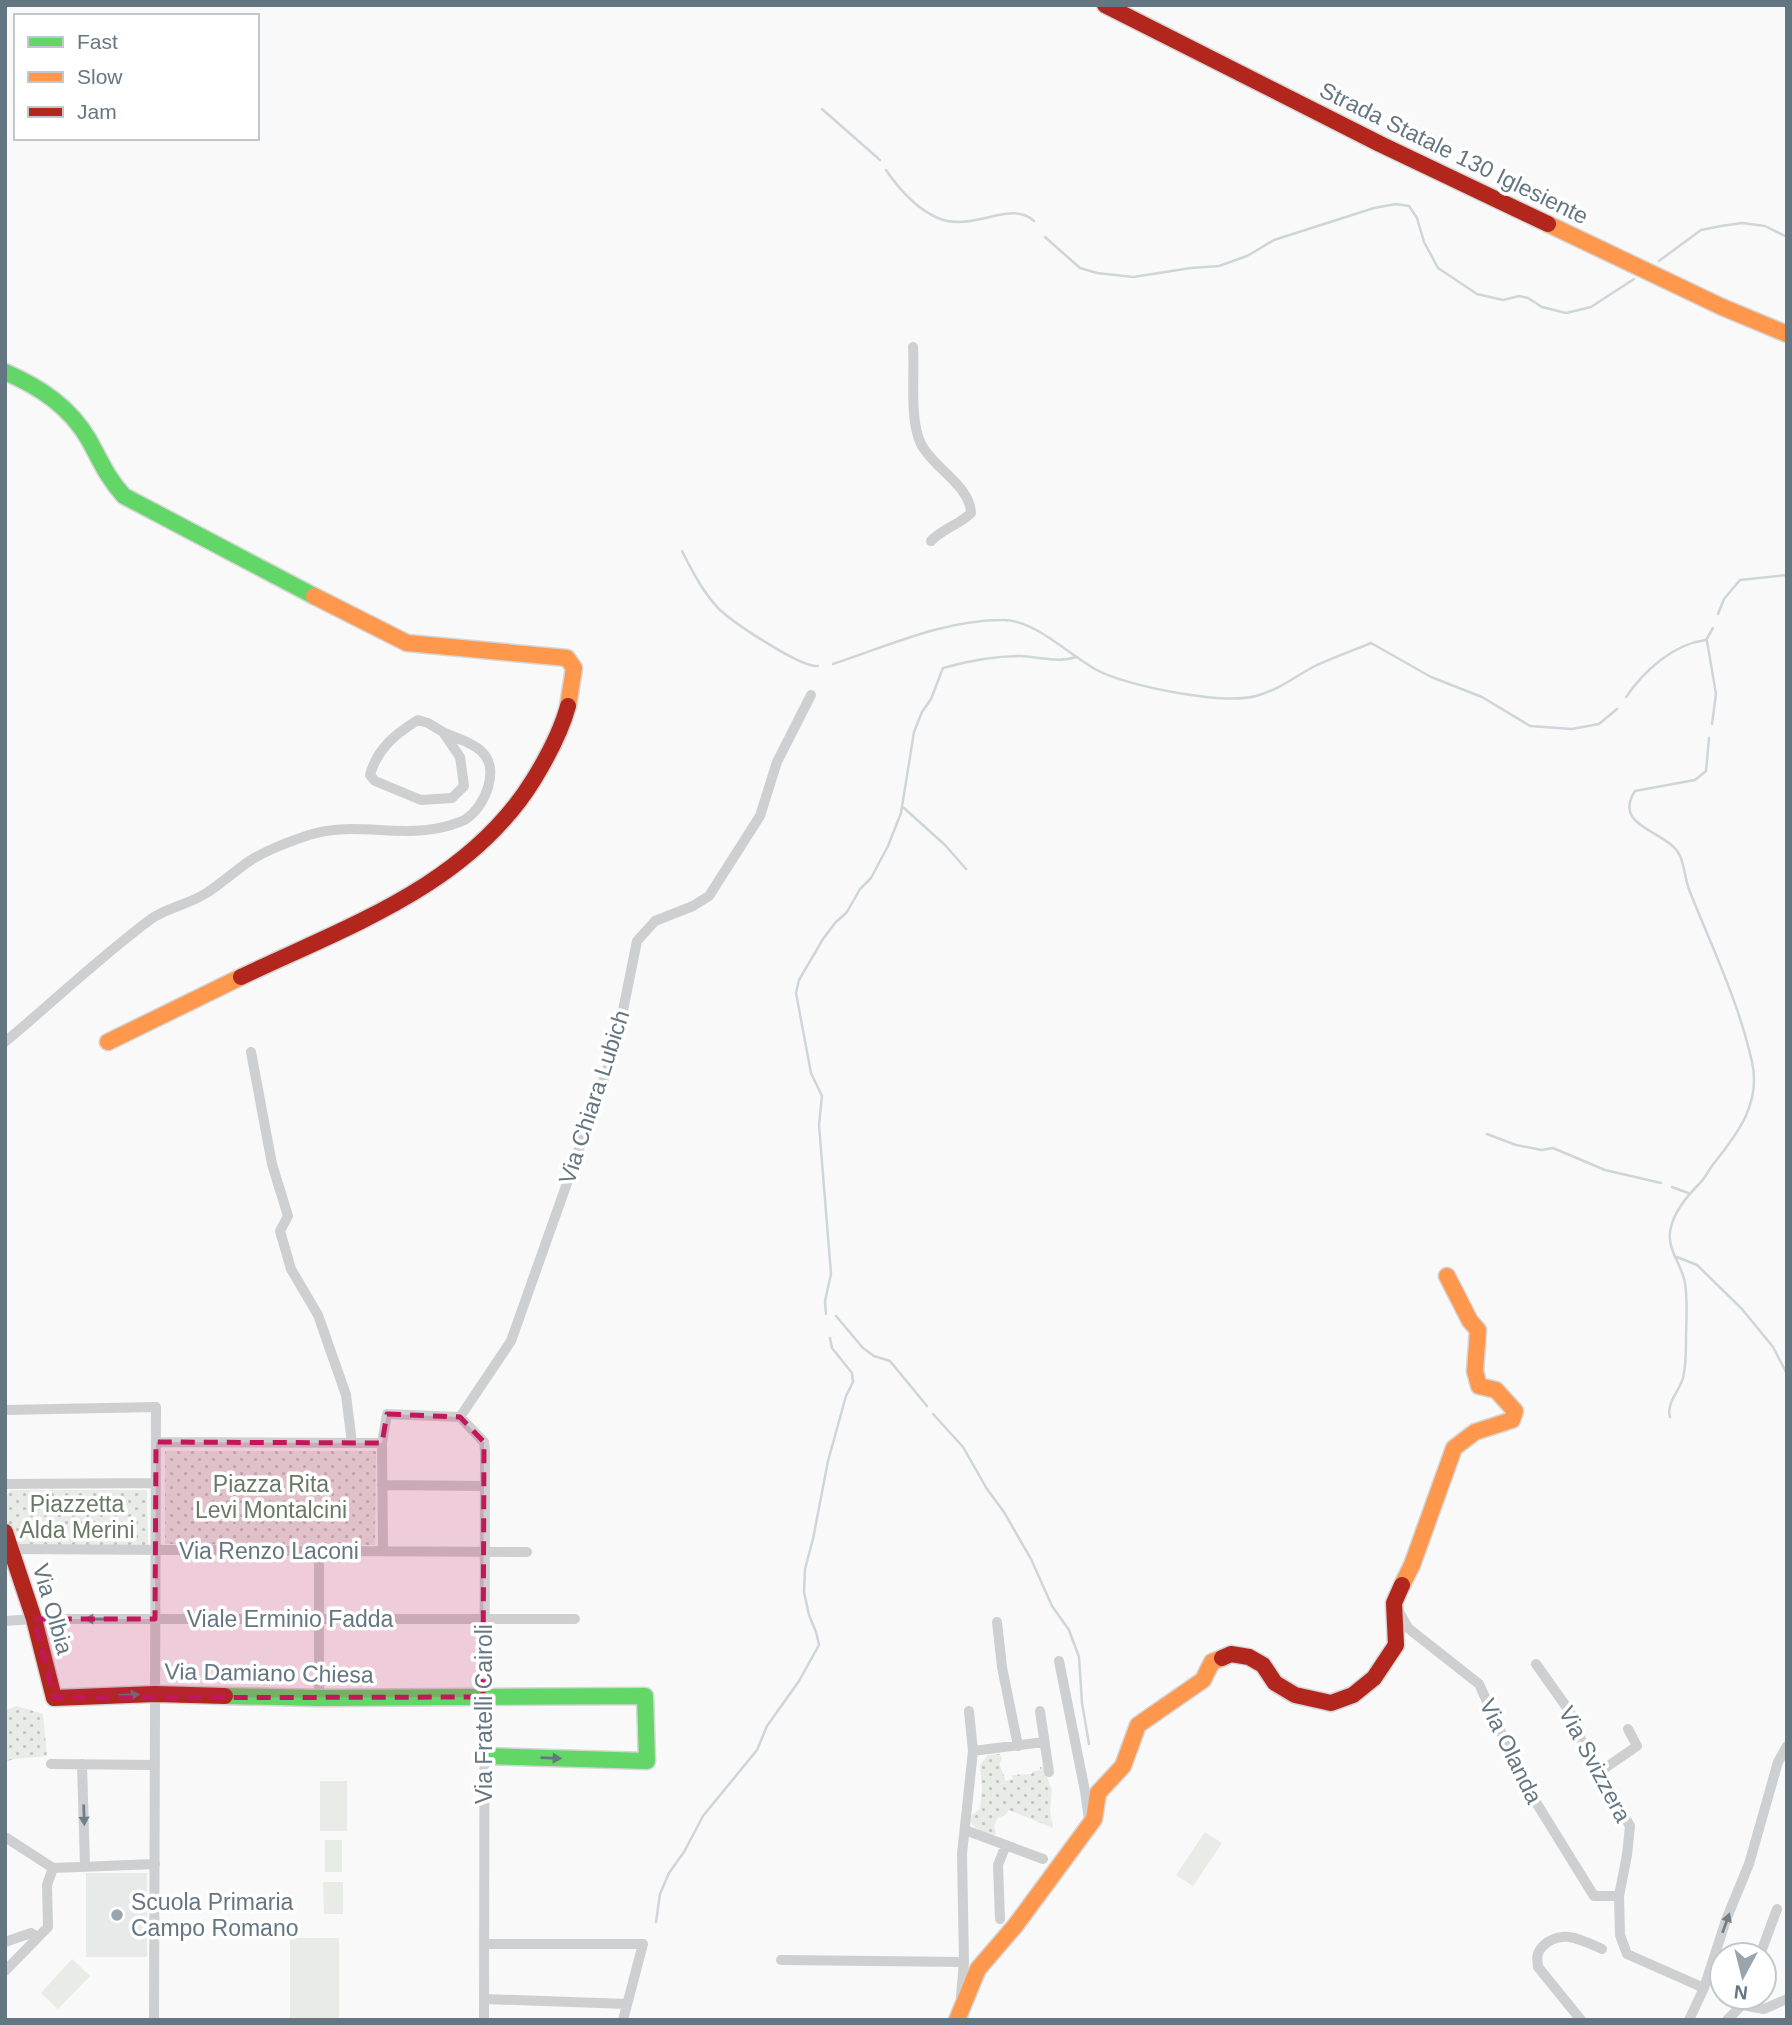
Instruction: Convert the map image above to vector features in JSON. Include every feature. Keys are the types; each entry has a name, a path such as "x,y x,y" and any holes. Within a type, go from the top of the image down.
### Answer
{"main road":[{"name":"Strada Statale 130 Iglesiente","path":"1105,5 1393,150 1722,307 1787,334"},
{"path":"5,372 34,386 67,411 83,431 103,472 124,496 392,637 407,643 556,656 567,658 574,668 574,683 556,740 526,790 503,821 480,845 441,877 407,897 108,1042"},
{"path":"959,2013 978,1969 1015,1926 1094,1819 1098,1793 1123,1766 1138,1725 1203,1680 1212,1662 1231,1654 1249,1657 1263,1665 1275,1683 1295,1695 1331,1703 1353,1695 1374,1678 1396,1644 1394,1603 1412,1565 1454,1448 1475,1432 1512,1420 1516,1411 1504,1395 1487,1385 1479,1386 1475,1371 1478,1330 1470,1321 1447,1276"},
{"name":"Via Olbia","path":"5,1532 34,1619 54,1698"},
{"name":"Via Damiano Chiesa","path":"54,1698 155,1694 319,1698 645,1696 647,1761 483,1756"}],"street":[{"path":"912,347 915,429 921,445 964,493 971,513 963,521 937,534 931,541"},
{"name":"Via Chiara Lubich","path":"460,1417 511,1341 616,1045 638,941 654,920 693,906 709,896 760,816 778,762 811,695"},
{"path":"5,1042 154,917 206,894 253,859 309,835 330,830 433,831 466,820 480,804 488,789 489,760 480,749 428,723 418,720 390,740 374,761 370,775 375,781 421,800 440,801 452,798 464,786 460,757 443,732"},
{"path":"251,1052 272,1164 288,1216 280,1231 292,1269 318,1315 346,1395 352,1443"},
{"path":"5,1410 156,1407 154,2020"},
{"path":"383,1551 382,1443 387,1414 460,1417"},
{"name":"Via Fratelli Cairoli","path":"460,1417 484,1442 484,2020"},
{"path":"156,1443 382,1443"},
{"path":"5,1484 156,1483"},
{"path":"382,1485 484,1486"},
{"name":"Via Renzo Laconi","path":"12,1549 527,1552"},
{"path":"319,1551 319,1698"},
{"name":"Via Olanda","path":"1394,1603 1408,1628 1479,1684 1524,1783 1594,1896 1619,1896"},
{"name":"Viale Erminio Fadda","path":"5,1620 575,1619"},
{"path":"997,1622 1002,1667 1018,1746"},
{"path":"1059,1661 1090,1824"},
{"name":"Via Svizzera","path":"1536,1664 1570,1712 1590,1762 1630,1826 1619,1896 1620,1935 1626,1954 1704,1988"},
{"path":"959,2013 964,1962 962,1854 973,1751 969,1711"},
{"path":"1040,1711 1049,1772"},
{"path":"1598,1773 1637,1746 1628,1729"},
{"path":"973,1751 1044,1742"},
{"path":"1689,2020 1704,1988 1726,1920 1749,1864 1778,1762 1787,1746"},
{"path":"51,1764 155,1765"},
{"path":"82,1764 85,1866"},
{"path":"965,1830 1043,1859"},
{"path":"5,1837 53,1868 155,1864"},
{"path":"1000,1919 998,1865 1006,1845"},
{"path":"5,1970 48,1927 47,1885 53,1868"},
{"path":"1765,1941 1777,1909"},
{"path":"5,1941 32,1933 38,1937"},
{"path":"1581,2020 1538,1967 1536,1958 1539,1950 1549,1940 1558,1936 1567,1936 1602,1949"},
{"path":"484,1944 643,1944 623,2020"},
{"path":"781,1960 964,1962"},
{"path":"484,1999 627,2004"}],"highlighted area":[{"path":"387,1414 460,1417 484,1442 483,1697 54,1698 34,1619 155,1619 156,1442 382,1443"}],"shaded area":[{"name":"Scuola Primaria Campo Romano","path":"86,1873 147,1873 147,1957 86,1957"}],"green space":[{"name":"Piazza Rita Levi Montalcini","path":"165,1451 376,1451 375,1545 165,1544"},
{"name":"Piazzetta Alda Merini","path":"11,1490 147,1490 148,1545 14,1545 5,1520 5,1497"},
{"path":"17,1706 43,1714 47,1756 5,1762 5,1710"},
{"path":"999,1754 1002,1760 999,1763 1006,1781 1013,1779 1012,1775 1032,1774 1043,1767 1052,1790 1050,1811 1053,1828 1009,1810 998,1818 994,1826 996,1834 993,1836 976,1828 970,1821 972,1815 980,1809 980,1765 988,1755"},
{"path":"320,1781 347,1781 347,1831 320,1831"},
{"path":"1205,1832 1222,1843 1193,1886 1176,1875"},
{"path":"325,1840 342,1840 342,1872 325,1872"},
{"path":"323,1882 343,1882 343,1914 324,1914"},
{"path":"290,1938 339,1938 339,2020 290,2020"},
{"path":"72,1959 90,1976 58,2009 41,1993"}],"waterway":[{"path":"822,109 880,160"},
{"path":"886,170 909,198 938,218 964,222 1014,213 1025,215 1034,221"},
{"path":"1045,237 1080,268 1133,277 1219,266 1247,256 1274,240 1374,208 1396,204 1409,206 1417,218 1424,242 1438,268 1477,294 1503,300 1519,296 1542,307 1566,313 1591,307 1634,279"},
{"path":"1659,261 1701,230 1721,226 1742,223 1765,226 1787,237"},
{"path":"682,551 704,590 720,610 783,653 809,665 818,666"},
{"path":"1718,614 1724,599 1740,580 1787,575"},
{"path":"833,664 938,629 1002,620 1014,621 1038,631 1085,663 1109,675 1128,682 1198,696 1256,696 1317,665 1371,643 1431,677 1482,697 1530,726 1572,729 1599,724 1617,709"},
{"path":"1626,697 1660,660 1682,647 1706,640 1713,628"},
{"path":"1707,641 1716,694 1712,724"},
{"path":"826,1314 825,1301 831,1274 819,1125 822,1096 811,1073 796,993 799,980 823,939 847,912 860,889 871,878 888,846 901,813 914,732 943,668 1001,657 1055,660 1076,657"},
{"path":"1670,1417 1670,1407 1685,1369 1687,1312 1685,1283 1670,1242 1671,1227 1682,1203 1704,1178 1740,1128 1751,1103 1754,1077 1740,1018 1690,892 1680,856 1665,840 1636,821 1630,813 1630,803 1635,791 1695,780 1706,771 1709,738"},
{"path":"904,808 945,845 966,869"},
{"path":"1487,1134 1516,1145 1542,1150 1553,1148 1605,1170 1661,1183"},
{"path":"1672,1187 1688,1193"},
{"path":"1677,1257 1697,1265 1742,1309 1773,1347 1787,1374"},
{"path":"836,1316 863,1348 874,1356 890,1361 927,1406"},
{"path":"656,1922 660,1894 669,1873 684,1852 703,1816 757,1750 767,1726 799,1681 819,1645 804,1592 805,1569 828,1461 846,1396 853,1382 852,1373 832,1348 830,1338"},
{"path":"933,1414 963,1447 987,1489 1004,1512 1031,1559 1052,1606 1069,1630 1079,1657 1082,1703 1089,1744"}],"traffic: fast":[{"path":"5,372 42,391 73,418 124,496 314,596"},
{"path":"225,1696 645,1696 647,1761 483,1756"}],"traffic: slow":[{"path":"1548,224 1722,307 1787,334"},
{"path":"314,596 407,643 567,658 574,668 568,706"},
{"path":"108,1042 241,977"},
{"path":"1402,1585 1412,1565 1454,1448 1475,1432 1512,1420 1515,1411 1496,1390 1479,1386 1475,1371 1478,1330 1470,1321 1447,1276"},
{"path":"957,2020 978,1969 1015,1926 1094,1819 1098,1793 1123,1766 1138,1725 1203,1680 1212,1662 1222,1658"}],"traffic: jam":[{"path":"1105,5 1380,144 1548,224"},
{"path":"241,977 403,899 441,875 476,847 507,816 534,779 554,744 568,706"},
{"path":"5,1532 34,1619 54,1698 155,1694 225,1696"},
{"path":"1222,1658 1231,1654 1249,1657 1263,1665 1275,1683 1295,1695 1331,1703 1353,1695 1374,1678 1396,1645 1394,1603 1402,1585"}],"place":[{"name":"Scuola Primaria Campo Romano","path":"117,1915"}]}
